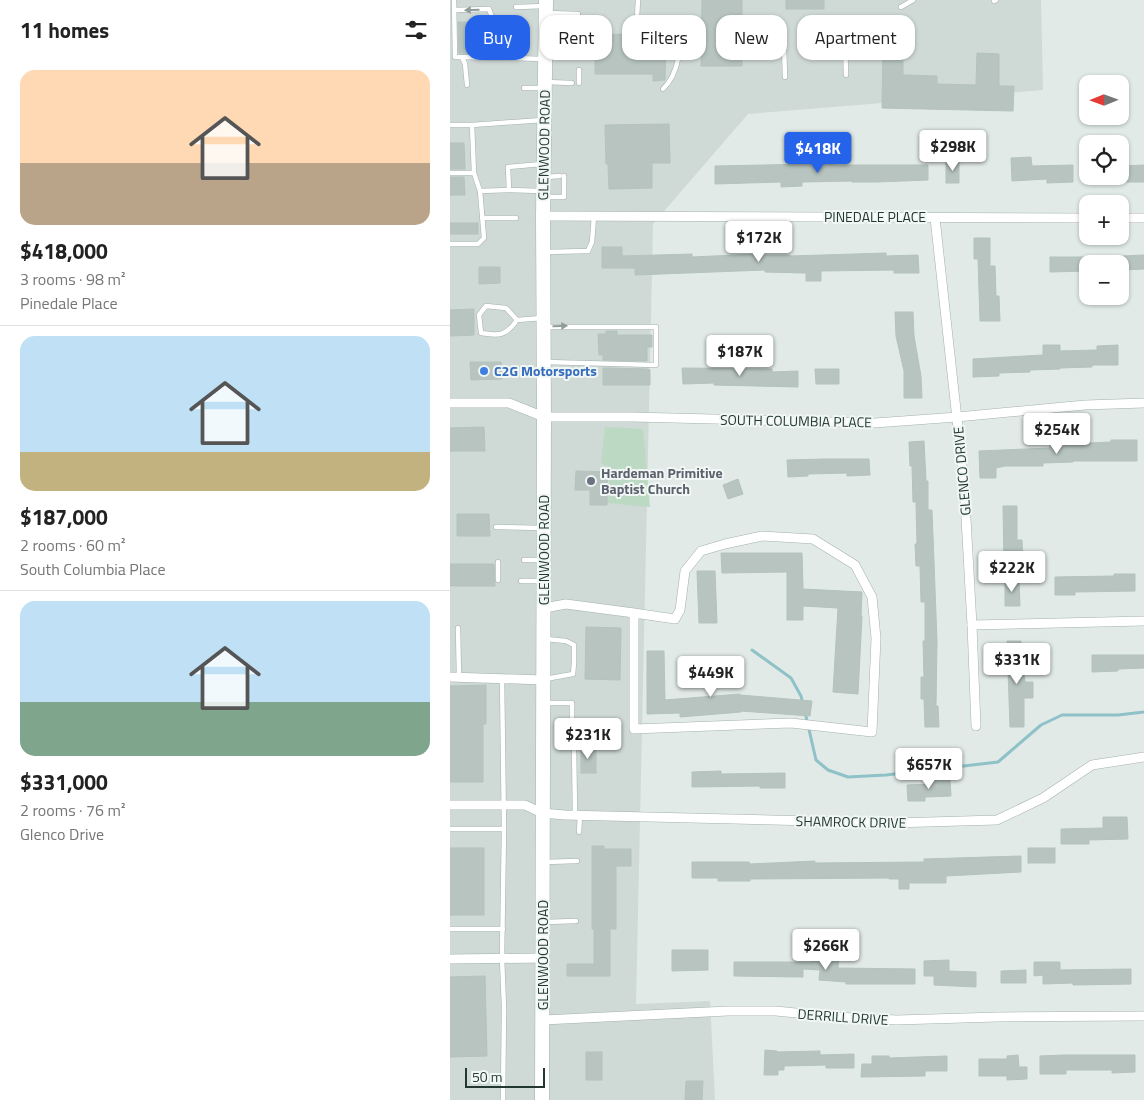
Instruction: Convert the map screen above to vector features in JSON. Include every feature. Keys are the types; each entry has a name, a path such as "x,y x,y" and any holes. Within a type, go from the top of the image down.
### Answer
{"main road":[{"name":"GLENWOOD ROAD","path":"542,1100 544,958 542,862 544,638 543,194 545,60"}],"street":[{"name":"PINEDALE PLACE","path":"543,216 1079,218"},
{"name":"GLENCO DRIVE","path":"935,218 964,483 976,726"},
{"path":"1129,218 1144,218"},
{"name":"SOUTH COLUMBIA PLACE","path":"450,403 509,403 544,417 875,422 957,417 1085,405 1144,403"},
{"path":"544,608 566,604 634,613 674,619 680,610 685,571 701,551 762,536 813,539 855,565 872,597 876,638 872,732 791,723 634,730 634,613"},
{"path":"972,625 1144,622"},
{"path":"454,677 543,680"},
{"name":"SHAMROCK DRIVE","path":"450,805 525,806 542,813 578,815 893,823 997,820 1043,798 1092,765 1144,757"},
{"path":"450,959 544,958"},
{"name":"DERRILL DRIVE","path":"543,1020 728,1011 776,1011 835,1017 897,1020 1144,1016"}],"lane":[{"path":"454,0 455,57 465,57"},
{"path":"637,15 638,0"},
{"path":"901,7 913,0"},
{"path":"516,8 546,6 578,14"},
{"path":"455,8 489,9 491,15"},
{"path":"462,57 465,64 467,86"},
{"path":"663,89 671,81 678,60"},
{"path":"784,60 784,77"},
{"path":"846,60 846,75"},
{"path":"579,70 579,84"},
{"path":"524,88 572,83"},
{"path":"450,125 544,120"},
{"path":"450,244 478,244 484,238 480,191 474,173 472,125"},
{"path":"480,191 509,190 564,197 562,176 544,170 508,167 509,190"},
{"path":"450,173 474,173"},
{"path":"543,252 588,251 592,242 594,216"},
{"path":"483,218 516,218"},
{"path":"517,320 510,330 503,334 481,333 479,315 486,306 506,308 517,320 577,326 656,327 656,365 544,362"},
{"path":"496,527 544,528"},
{"path":"524,560 544,560"},
{"path":"498,562 498,580"},
{"path":"521,581 544,581"},
{"path":"454,677 458,628"},
{"path":"543,680 573,674 574,663 574,645 566,641 544,638"},
{"path":"502,678 504,805 502,929 504,1007 503,1100"},
{"path":"543,704 572,703 572,732"},
{"path":"574,746 579,832"},
{"path":"450,829 504,829"},
{"path":"542,862 577,861"},
{"path":"543,922 576,921"},
{"path":"450,929 502,929"}],"shaded area":[{"path":"450,0 1041,0 1043,90 748,114 653,224 636,1004 710,1001 715,1100 450,1100"}],"green space":[{"path":"605,427 643,429 650,507 608,503 610,468 601,463"}],"building":[{"path":"702,0 742,0 742,15 716,15 716,60 742,60 742,66 701,66 701,60 706,60 706,15 702,15"},
{"path":"786,0 824,0 824,9 786,9"},
{"path":"458,22 465,22 465,53 459,53"},
{"path":"612,34 622,34 622,60 665,60 665,80 653,81 653,74 595,74 595,60 612,60"},
{"path":"977,53 999,54 999,86 1014,86 1013,111 882,108 883,60 903,60 903,75 937,76 937,84 976,85"},
{"path":"669,124 670,163 652,163 652,188 609,189 605,125"},
{"path":"450,143 464,143 465,169 450,169"},
{"path":"1031,157 1032,166 1073,165 1073,182 1047,183 1047,179 1012,181 1011,158"},
{"path":"835,161 835,165 928,165 928,180 802,182 802,186 781,187 781,182 715,184 715,166 812,164 812,162"},
{"path":"959,161 959,183 946,183 946,162"},
{"path":"1144,165 1144,182 1129,182 1129,166"},
{"path":"450,177 464,177 465,195 450,195"},
{"path":"450,223 478,223 478,234 450,234"},
{"path":"974,238 990,238 990,266 995,266 996,296 999,296 1000,321 980,321 978,259 974,259"},
{"path":"602,247 622,247 622,256 692,254 692,257 757,254 790,256 886,253 886,256 918,255 919,273 894,273 894,270 821,271 821,281 806,281 806,273 765,272 765,270 635,275 635,268 602,268"},
{"path":"1144,255 1144,269 1129,270 1129,256"},
{"path":"1050,257 1079,257 1079,271 1050,272"},
{"path":"479,267 500,267 500,283 479,284"},
{"path":"474,309 474,335 450,336 450,310"},
{"path":"895,312 913,312 914,336 921,376 922,398 904,398 904,371 896,336"},
{"path":"606,331 617,331 617,335 652,335 652,347 647,347 647,361 603,360 603,355 599,355 598,334 606,334"},
{"path":"1043,345 1060,345 1060,351 1097,350 1097,346 1118,345 1118,365 1030,370 1030,372 999,373 999,376 973,377 973,359 1043,355"},
{"path":"470,362 501,362 502,379 471,380"},
{"path":"603,368 650,370 650,385 603,385"},
{"path":"682,368 772,369 772,372 798,371 798,387 714,385 714,383 683,384"},
{"path":"815,369 839,369 839,384 816,384"},
{"path":"484,427 485,451 450,451 450,428"},
{"path":"1111,440 1137,440 1137,461 1073,461 1043,463 1043,466 1005,466 996,468 996,478 980,478 979,451 1050,448 1050,445 1111,442"},
{"path":"924,441 926,481 928,481 928,510 932,510 937,641 936,706 938,706 939,727 925,727 924,699 921,699 921,677 924,677 925,602 921,602 920,566 916,566 916,502 913,502 909,442"},
{"path":"869,459 870,475 847,476 847,473 808,474 808,476 788,477 787,460"},
{"name":"Hardeman Primitive Baptist Church","path":"576,471 608,472 607,505 590,505 590,490 575,490"},
{"path":"738,479 743,494 728,499 723,485"},
{"path":"1003,506 1017,506 1017,540 1022,540 1023,563 1004,563"},
{"path":"457,514 489,514 490,536 457,536"},
{"path":"721,553 802,553 803,589 862,592 858,694 833,692 838,608 803,606 803,620 787,620 787,572 722,573"},
{"path":"450,564 494,564 495,586 450,586"},
{"path":"697,571 715,571 717,623 699,623"},
{"path":"1114,574 1135,574 1135,591 1075,592 1075,595 1055,595 1055,577 1114,576"},
{"path":"1005,580 1019,580 1020,606 1005,606"},
{"path":"586,627 621,628 620,680 585,679"},
{"path":"1007,641 1021,641 1022,674 1024,674 1025,682 1033,682 1033,698 1024,698 1024,727 1010,727"},
{"path":"647,651 664,651 665,700 740,694 812,701 810,716 741,711 680,717 680,713 647,714"},
{"path":"1092,655 1144,655 1144,668 1092,672"},
{"path":"486,685 486,724 483,724 483,782 450,782 450,686"},
{"path":"581,747 596,747 596,773 581,773"},
{"path":"721,771 721,774 785,773 785,788 760,788 760,786 692,787 692,772"},
{"path":"933,779 950,779 951,796 925,797 925,801 908,801 907,785 933,784"},
{"path":"1103,817 1127,817 1128,839 1089,840 1089,844 1061,844 1061,829 1103,828"},
{"path":"592,846 604,846 604,849 631,849 631,866 616,866 616,929 610,929 610,976 567,976 567,964 594,964"},
{"path":"450,848 484,848 484,915 450,915"},
{"path":"1028,848 1055,848 1055,863 1028,863"},
{"path":"1021,856 1021,872 946,876 946,883 909,883 909,889 899,889 899,879 889,878 718,881 718,878 692,878 692,862 749,862 750,864 815,861 815,863 924,862 924,859"},
{"path":"672,950 708,950 708,970 672,971"},
{"path":"812,952 839,953 838,968 915,969 915,984 846,984 846,982 819,980 820,970 803,969 803,977 734,976 734,962 811,962"},
{"path":"949,960 949,971 976,972 976,987 934,985 934,976 924,976 924,961"},
{"path":"1034,962 1060,962 1060,970 1131,969 1131,984 1043,984 1043,975 1034,976"},
{"path":"1026,970 1026,983 1001,983 1001,971"},
{"path":"485,976 487,1056 450,1057 450,977"},
{"path":"765,1050 777,1052 820,1051 820,1055 854,1054 854,1068 826,1068 826,1065 784,1066 784,1070 778,1070 778,1075 764,1075"},
{"path":"586,1052 602,1052 602,1080 586,1080"},
{"path":"1018,1055 1019,1067 1027,1067 1027,1079 1007,1080 1007,1076 979,1076 979,1059 1007,1059 1007,1056"},
{"path":"1135,1055 1135,1072 1112,1073 1112,1070 1066,1070 1066,1074 1040,1074 1040,1056"},
{"path":"872,1056 889,1056 889,1058 947,1056 947,1071 925,1071 925,1076 861,1077 862,1064 872,1064"},
{"path":"686,1081 703,1081 702,1100 685,1100"}],"waterway":[{"path":"752,650 791,678 801,696 803,704"},
{"path":"805,712 816,760 828,770 848,777 886,775 998,762 1041,725 1062,715 1118,715 1144,712"}],"place":[{"name":"C2G Motorsports","path":"484,371"},
{"name":"Hardeman Primitive Baptist Church","path":"591,481"}]}
